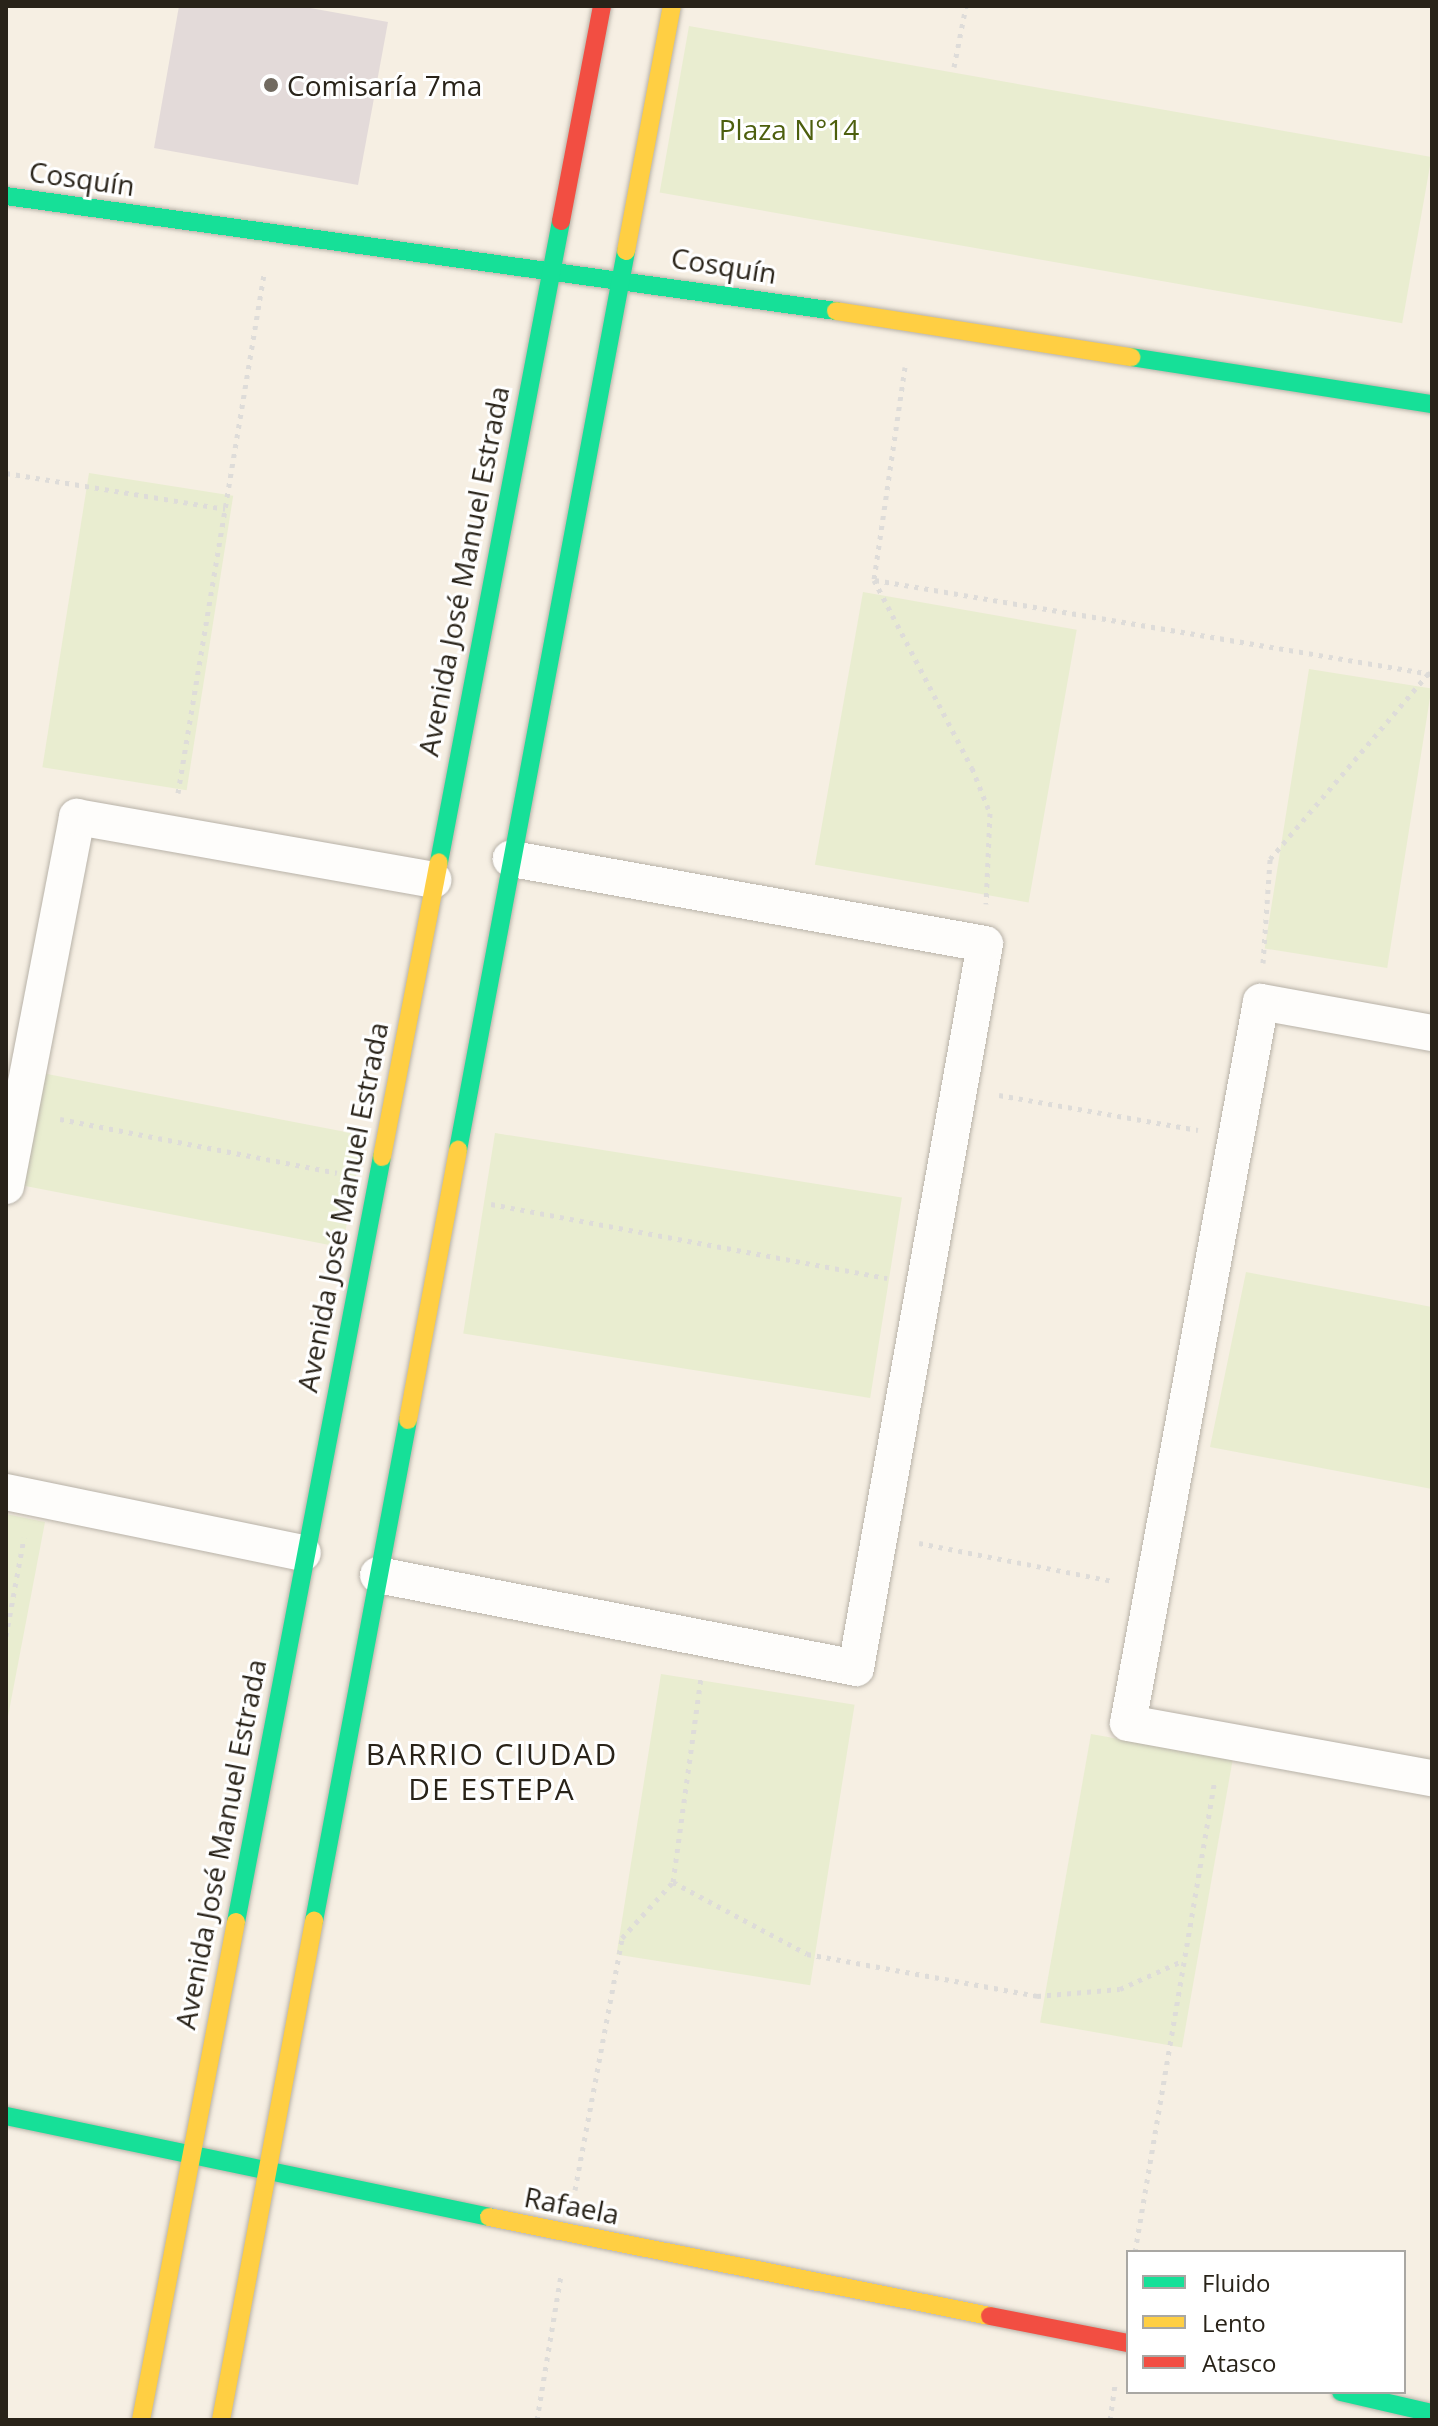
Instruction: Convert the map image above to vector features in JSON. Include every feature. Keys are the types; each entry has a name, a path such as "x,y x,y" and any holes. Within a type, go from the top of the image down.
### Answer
{"main road":[{"name":"Avenida José Manuel Estrada","path":"141,2420 303,1553 602,6"},
{"path":"221,2420 511,859 624,278 672,6"},
{"name":"Cosquín","path":"6,196 549,271 624,278 1432,404"},
{"name":"Rafaela","path":"6,2116 188,2158 1126,2343"},
{"path":"1350,2394 1432,2413"}],"street":[{"path":"6,1186 77,817 433,880"},
{"path":"378,1575 856,1668 985,944 511,859"},
{"path":"1432,1033 1261,1002 1128,1723 1432,1778"},
{"path":"19,1495 303,1553"}],"path":[{"path":"954,67 966,6"},
{"path":"171,834 271,233"},
{"path":"912,323 874,580 990,813 985,944"},
{"path":"6,473 225,509"},
{"path":"874,580 1432,671"},
{"path":"1261,1002 1270,859 1432,671"},
{"path":"959,1088 1235,1136"},
{"path":"6,1636 19,1495"},
{"path":"878,1535 1151,1588"},
{"path":"537,2420 567,2233 622,1938 673,1882 707,1641"},
{"path":"1135,2250 1182,1961 1222,1740"},
{"path":"673,1882 807,1954 1037,1996 1120,1989 1182,1961"}],"green space":[{"name":"Plaza N°14","path":"689,26 1432,157 1402,323 660,192"},
{"path":"89,473 233,496 187,790 42,767"},
{"path":"863,592 1077,630 1029,902 815,865"},
{"path":"1309,669 1431,688 1387,968 1265,949"},
{"path":"42,1073 364,1136 342,1247 20,1185"},
{"path":"495,1133 902,1197 870,1398 463,1334"},
{"path":"1246,1272 1432,1307 1432,1489 1210,1447"},
{"path":"6,1514 45,1522 6,1727"},
{"path":"661,1674 855,1705 810,1985 617,1955"},
{"path":"1091,1734 1233,1759 1182,2048 1040,2023"}],"building":[{"name":"Comisaría 7ma","path":"179,6 299,6 388,22 358,185 154,148"}],"traffic: fast":[{"path":"6,196 836,311"},
{"path":"439,862 561,221"},
{"path":"458,1150 626,251"},
{"path":"1131,357 1432,404"},
{"path":"236,1922 382,1157"},
{"path":"314,1921 408,1420"},
{"path":"6,2116 489,2217"},
{"path":"1350,2394 1432,2413"}],"traffic: slow":[{"path":"626,251 672,6"},
{"path":"836,311 1131,357"},
{"path":"382,1157 439,862"},
{"path":"408,1420 458,1150"},
{"path":"221,2420 314,1921"},
{"path":"141,2420 236,1922"},
{"path":"489,2217 990,2316"}],"traffic: jam":[{"path":"561,221 602,6"},
{"path":"990,2316 1126,2343"}],"place":[{"name":"Comisaría 7ma","path":"271,85"}],"district":[{"name":"BARRIO CIUDAD DE ESTEPA","path":"492,1771"}]}
